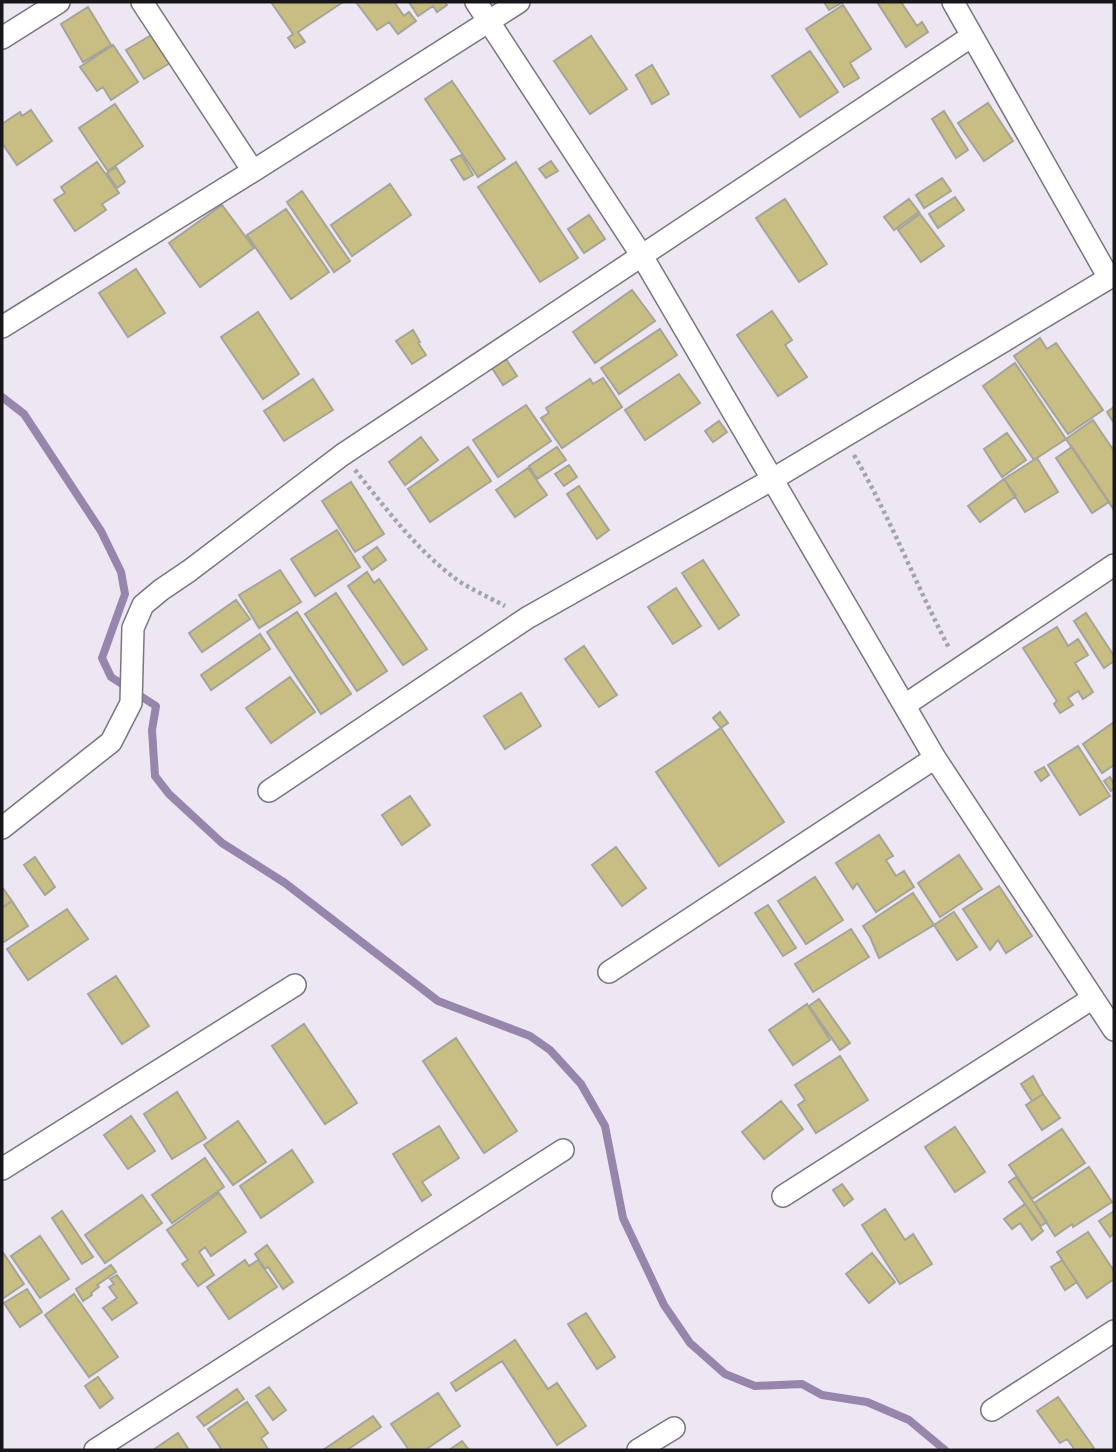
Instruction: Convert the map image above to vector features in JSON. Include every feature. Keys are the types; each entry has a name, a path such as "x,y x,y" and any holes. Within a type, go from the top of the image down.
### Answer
{"street":[{"path":"2,38 59,2"},
{"path":"142,2 253,171"},
{"path":"477,2 642,256 935,758 1114,1030"},
{"path":"2,327 519,2"},
{"path":"269,791 527,618 772,479 1112,277 953,2"},
{"path":"2,828 111,742 131,703 133,628 144,605 161,590 342,455 972,36"},
{"path":"905,705 1114,565"},
{"path":"609,972 935,758"},
{"path":"2,1169 295,985"},
{"path":"783,1196 1093,998"},
{"path":"95,1450 563,1150"},
{"path":"992,1410 1114,1331"},
{"path":"638,1450 674,1428"}],"path":[{"path":"843,437 890,525 926,605 959,668"},
{"path":"342,455 410,537 453,578 527,618"}],"building":[{"path":"271,2 343,2 298,32 305,42 295,48 288,38 293,34"},
{"path":"356,2 394,2 404,16 409,12 416,21 398,34 389,22 377,30"},
{"path":"409,2 445,2 447,5 437,12 433,6 418,16"},
{"path":"824,2 843,2 829,10"},
{"path":"877,2 901,2 917,26 922,22 928,32 906,47"},
{"path":"843,5 871,49 850,63 859,78 844,87 806,29"},
{"path":"88,7 111,45 83,62 61,24"},
{"path":"153,34 170,63 144,79 126,50"},
{"path":"591,36 627,89 590,114 554,61"},
{"path":"113,45 138,82 111,100 103,87 97,91 80,67"},
{"path":"810,51 838,92 800,117 772,76"},
{"path":"652,65 669,94 652,104 636,75"},
{"path":"452,81 505,159 478,177 425,99"},
{"path":"988,103 1013,141 984,161 958,123"},
{"path":"115,104 143,146 108,171 79,128"},
{"path":"31,110 52,141 17,165 2,143 2,124 20,112 22,116"},
{"path":"944,111 968,150 956,158 932,119"},
{"path":"461,155 473,175 464,180 451,160"},
{"path":"551,161 558,171 546,178 539,169"},
{"path":"97,162 119,193 102,204 106,210 75,231 54,200 65,193 61,187"},
{"path":"516,162 578,258 540,282 478,187"},
{"path":"116,167 125,182 117,188 107,173"},
{"path":"942,178 951,191 924,208 916,195"},
{"path":"390,184 411,215 352,256 331,225"},
{"path":"302,191 350,261 334,272 287,202"},
{"path":"955,197 964,210 938,228 929,214"},
{"path":"785,199 827,264 799,282 756,218"},
{"path":"909,199 919,212 894,230 884,217"},
{"path":"222,205 254,248 200,287 169,243"},
{"path":"286,209 329,272 291,299 247,235"},
{"path":"920,214 944,246 921,262 898,230"},
{"path":"589,215 605,239 584,253 568,229"},
{"path":"136,269 165,313 128,337 99,293"},
{"path":"632,290 655,321 595,363 573,332"},
{"path":"772,311 792,340 785,345 807,377 778,396 737,335"},
{"path":"258,312 299,374 263,399 221,337"},
{"path":"660,329 677,355 619,394 601,368"},
{"path":"413,330 426,355 412,364 396,341"},
{"path":"1040,338 1047,349 1056,343 1103,410 1068,434 1014,356"},
{"path":"506,359 517,376 503,385 492,368"},
{"path":"1015,363 1066,439 1034,460 983,386"},
{"path":"679,374 700,403 645,440 625,410"},
{"path":"603,378 622,407 562,448 541,418 549,413 546,408 590,379 593,384"},
{"path":"313,379 333,410 284,441 264,411"},
{"path":"526,405 551,441 498,477 473,440"},
{"path":"1114,407 1114,423 1107,412"},
{"path":"1093,420 1114,451 1114,510 1066,439"},
{"path":"719,421 727,432 713,442 705,431"},
{"path":"1007,433 1026,460 1002,477 984,449"},
{"path":"421,437 438,460 405,485 389,462"},
{"path":"468,447 491,481 430,522 408,489"},
{"path":"557,447 566,460 537,479 529,466"},
{"path":"1072,447 1109,502 1092,513 1056,458"},
{"path":"1037,458 1058,492 1025,512 1004,479"},
{"path":"569,465 577,477 564,486 555,474"},
{"path":"528,468 547,495 515,517 496,490"},
{"path":"1004,479 1016,496 980,522 968,506"},
{"path":"351,482 384,534 355,552 322,501"},
{"path":"579,486 609,530 597,539 567,494"},
{"path":"337,530 360,567 315,596 291,559"},
{"path":"377,547 386,560 372,570 363,557"},
{"path":"703,560 739,615 719,629 682,573"},
{"path":"280,570 301,602 259,628 239,595"},
{"path":"367,572 374,583 379,579 427,649 403,665 348,586"},
{"path":"676,588 701,626 673,644 648,607"},
{"path":"336,593 387,671 357,691 305,614"},
{"path":"236,600 250,619 202,652 189,633"},
{"path":"297,612 351,694 321,714 267,632"},
{"path":"1086,613 1114,656 1114,661 1104,668 1074,621"},
{"path":"1057,627 1068,646 1078,639 1088,655 1075,663 1093,692 1083,699 1078,691 1068,698 1073,705 1060,713 1054,704 1057,701 1023,648"},
{"path":"260,634 270,649 211,690 201,675"},
{"path":"584,646 617,695 599,707 565,659"},
{"path":"290,677 315,712 271,743 246,708"},
{"path":"521,693 541,726 505,749 484,716"},
{"path":"720,712 728,723 721,728 713,718"},
{"path":"1114,722 1114,765 1102,773 1083,744"},
{"path":"721,728 784,822 719,866 656,772"},
{"path":"1078,746 1110,796 1080,815 1048,765"},
{"path":"1044,767 1049,775 1041,781 1035,772"},
{"path":"1110,777 1114,784 1111,791 1104,781"},
{"path":"410,796 430,825 402,845 382,815"},
{"path":"879,835 893,856 886,860 896,876 904,871 914,887 876,912 857,883 853,889 836,863"},
{"path":"616,847 646,888 622,906 592,865"},
{"path":"959,855 982,889 940,917 918,883"},
{"path":"35,857 55,887 45,895 24,865"},
{"path":"815,877 843,920 806,944 778,901"},
{"path":"999,886 1032,936 1006,953 998,940 990,950 963,909"},
{"path":"2,887 12,901 2,908"},
{"path":"913,893 934,925 879,958 863,926"},
{"path":"12,901 28,926 4,942 2,908"},
{"path":"768,905 796,948 783,956 755,913"},
{"path":"67,909 88,939 28,980 7,949"},
{"path":"954,912 977,947 957,960 934,925"},
{"path":"851,929 869,957 813,992 795,964"},
{"path":"116,976 149,1026 122,1044 88,994"},
{"path":"819,999 850,1043 840,1050 809,1006"},
{"path":"807,1004 830,1040 793,1065 769,1030"},
{"path":"304,1024 357,1103 325,1124 272,1046"},
{"path":"456,1038 517,1131 484,1153 423,1061"},
{"path":"840,1056 868,1100 816,1133 798,1105 805,1100 795,1085"},
{"path":"1033,1076 1043,1094 1032,1101 1021,1084"},
{"path":"177,1092 206,1138 172,1159 144,1114"},
{"path":"1043,1094 1060,1118 1042,1130 1026,1105"},
{"path":"781,1101 803,1129 764,1159 742,1132"},
{"path":"131,1116 155,1151 128,1169 104,1135"},
{"path":"238,1121 266,1162 233,1185 204,1145"},
{"path":"439,1126 459,1158 422,1182 431,1195 422,1201 393,1154"},
{"path":"955,1127 985,1172 955,1192 925,1147"},
{"path":"1062,1129 1085,1163 1032,1199 1009,1165"},
{"path":"292,1150 313,1182 261,1218 240,1186"},
{"path":"205,1158 224,1187 172,1223 152,1195"},
{"path":"1089,1167 1112,1202 1055,1236 1034,1203"},
{"path":"1016,1177 1047,1222 1041,1226 1009,1182"},
{"path":"842,1184 853,1199 844,1206 833,1190"},
{"path":"219,1193 246,1232 211,1256 205,1247 199,1252 214,1275 198,1286 182,1264 188,1260 167,1230"},
{"path":"142,1195 162,1223 105,1263 85,1235"},
{"path":"1025,1204 1043,1231 1032,1240 1020,1223 1012,1229 1004,1219"},
{"path":"885,1209 905,1240 913,1234 932,1264 900,1284 862,1225"},
{"path":"62,1211 93,1257 82,1264 52,1218"},
{"path":"1114,1211 1114,1233 1110,1237 1099,1221"},
{"path":"1088,1232 1114,1271 1114,1279 1087,1298 1057,1252"},
{"path":"40,1236 69,1279 40,1298 11,1256"},
{"path":"267,1245 293,1282 283,1289 255,1254"},
{"path":"2,1251 24,1284 2,1299"},
{"path":"872,1253 895,1282 869,1303 846,1274"},
{"path":"245,1260 249,1266 258,1260 277,1287 229,1319 207,1287"},
{"path":"1062,1260 1077,1282 1065,1290 1051,1267"},
{"path":"111,1265 116,1272 97,1285 99,1287 92,1295 83,1301 76,1289"},
{"path":"117,1275 137,1303 112,1320 103,1308 117,1298 109,1287 114,1284 110,1279"},
{"path":"27,1289 42,1312 20,1327 4,1303"},
{"path":"74,1294 118,1357 89,1377 45,1315"},
{"path":"586,1313 615,1357 597,1369 568,1324"},
{"path":"515,1340 548,1389 557,1383 586,1426 557,1445 502,1361 456,1391 451,1383"},
{"path":"98,1377 113,1398 100,1408 85,1386"},
{"path":"269,1387 286,1410 273,1420 256,1396"},
{"path":"237,1389 244,1399 204,1426 197,1417"},
{"path":"438,1393 460,1426 425,1450 409,1450 391,1424"},
{"path":"1058,1397 1094,1448 1091,1450 1075,1450 1067,1439 1060,1443 1037,1411"},
{"path":"247,1402 268,1433 261,1438 268,1449 222,1450 208,1429"},
{"path":"373,1416 381,1427 347,1450 323,1450"},
{"path":"178,1433 189,1450 153,1450"},
{"path":"462,1441 469,1450 449,1450"}],"waterway":[{"path":"2,397 24,414 101,531 121,572 125,594 102,658 111,677 156,706 152,730 155,776 169,794 222,843 285,883 438,1001 530,1036 550,1050 581,1084 605,1126 623,1218 664,1305 690,1343 725,1374 755,1386 802,1384 822,1395 867,1402 909,1420 945,1450"}]}
